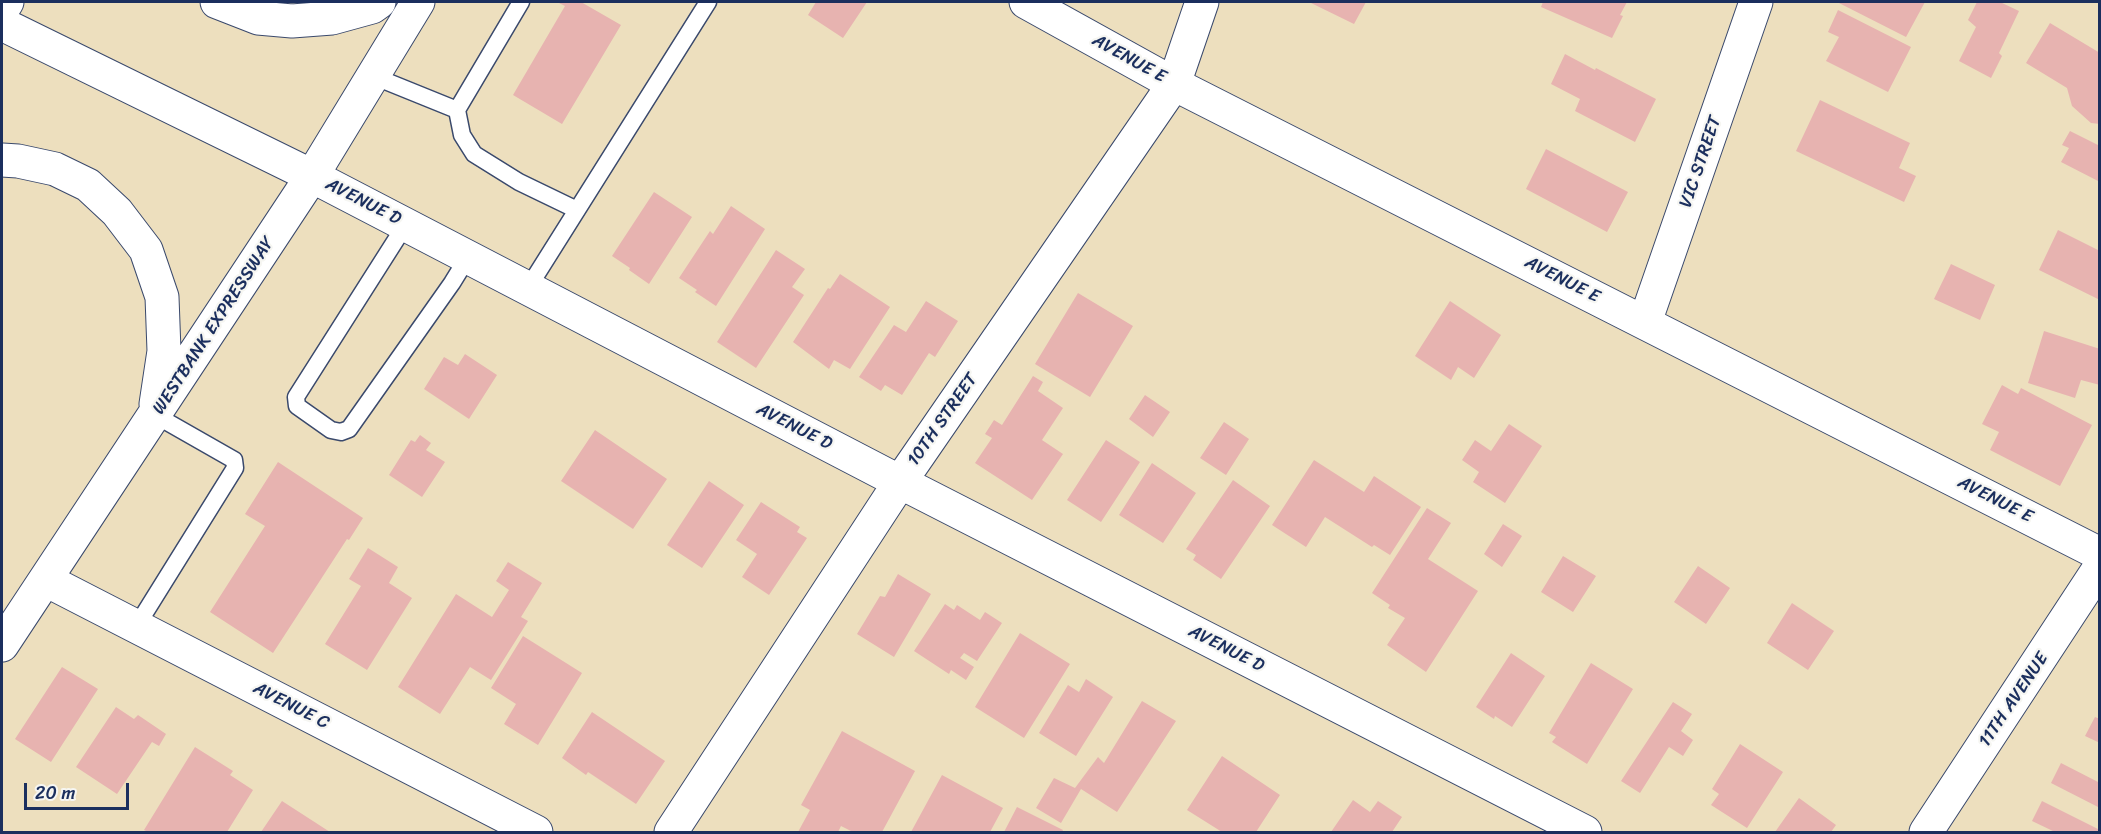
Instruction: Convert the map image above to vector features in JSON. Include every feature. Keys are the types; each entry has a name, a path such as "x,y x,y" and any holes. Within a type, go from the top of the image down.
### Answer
{"main road":[{"path":"2,10 7,2"},
{"path":"217,2 258,18 292,21 332,18 372,7 379,2"},
{"name":"WESTBANK EXPRESSWAY","path":"2,645 312,176 418,2"},
{"name":"AVENUE E","path":"1026,2 1174,84 2100,554"},
{"name":"10TH STREET","path":"671,832 900,482 1174,84 1202,2"},
{"name":"VIC STREET","path":"1646,322 1756,2"},
{"name":"AVENUE D","path":"2,24 312,176 900,482 1585,832"},
{"path":"2,160 18,161 55,170 88,185 117,212 146,250 162,297 164,351 155,415"},
{"name":"11TH AVENUE","path":"1926,832 2100,567"},
{"name":"AVENUE C","path":"46,580 536,832"}],"lane":[{"path":"520,2 457,110 462,135 474,154 519,182 577,210"},
{"path":"528,288 708,2"},
{"path":"373,76 457,110"},
{"path":"406,224 296,397 297,406 331,430 340,432 349,429 468,257"},
{"path":"136,627 235,468 234,460 155,415"}],"building":[{"path":"560,2 581,2 621,25 562,124 513,95 565,6"},
{"path":"816,2 867,2 843,38 808,15"},
{"path":"1309,2 1366,2 1354,24"},
{"path":"1543,2 1627,2 1612,38 1541,7"},
{"path":"1837,2 1925,2 1906,37"},
{"path":"1977,2 2000,2 2019,11 1999,53 2002,56 1991,78 1959,61 1976,27 1968,20"},
{"path":"1838,10 1911,47 1888,92 1826,61 1839,37 1828,32"},
{"path":"2050,23 2100,53 2100,124 2091,123 2072,106 2067,88 2026,63"},
{"path":"1565,54 1656,99 1635,142 1575,111 1580,99 1551,84"},
{"path":"1820,100 1910,143 1899,168 1916,176 1904,202 1796,151"},
{"path":"2070,131 2100,146 2100,182 2061,162 2069,148 2062,145"},
{"path":"1546,149 1628,192 1607,232 1526,189"},
{"path":"654,192 692,217 649,284 612,256"},
{"path":"731,206 765,229 716,306 679,278 710,231 713,234"},
{"path":"2058,230 2100,251 2100,300 2039,270"},
{"path":"776,250 805,269 792,287 804,295 756,368 717,342"},
{"path":"1951,264 1995,285 1980,320 1934,299"},
{"path":"840,274 890,307 850,369 834,360 829,369 793,342 828,288 830,289"},
{"path":"1078,293 1133,326 1090,397 1035,364"},
{"path":"926,301 958,321 935,357 929,353 902,395 885,385 881,391 859,377 894,325 906,332"},
{"path":"1450,301 1501,335 1474,378 1458,367 1451,380 1415,356"},
{"path":"2044,331 2100,349 2100,385 2081,380 2075,398 2028,383"},
{"path":"465,354 497,375 469,419 424,389 444,357 458,365"},
{"path":"1033,376 1043,382 1038,391 1063,408 1042,440 1063,454 1032,500 975,463 992,438 985,434 994,420 1002,425"},
{"path":"2002,385 2018,394 2021,388 2092,425 2060,486 1990,450 1999,432 1982,424"},
{"path":"1145,395 1170,412 1153,437 1129,419"},
{"path":"1224,422 1249,439 1226,475 1200,458"},
{"path":"1509,424 1542,446 1505,503 1473,482 1479,472 1462,460 1475,440 1491,451"},
{"path":"595,430 667,479 633,529 561,481"},
{"path":"420,435 431,443 426,450 445,462 422,497 389,475 411,440 415,442"},
{"path":"1106,440 1140,462 1101,522 1067,500"},
{"path":"1314,460 1364,492 1374,476 1421,507 1390,555 1374,545 1372,547 1325,517 1306,547 1272,525"},
{"path":"278,462 363,518 273,653 210,612 265,526 245,514"},
{"path":"1152,463 1196,493 1163,543 1119,515"},
{"path":"1233,480 1270,506 1221,579 1193,560 1196,555 1186,549"},
{"path":"709,481 744,505 702,568 667,545"},
{"path":"761,502 800,527 797,532 807,538 769,595 742,577 757,554 736,540"},
{"path":"1427,508 1451,523 1428,559 1478,591 1426,672 1387,645 1405,618 1388,608 1390,605 1372,593"},
{"path":"1503,524 1522,536 1502,567 1484,554"},
{"path":"368,548 398,567 389,583 412,598 367,670 325,644 361,586 349,579"},
{"path":"1563,556 1596,576 1573,612 1541,592"},
{"path":"508,562 542,583 521,617 528,621 491,680 470,667 440,714 398,687 456,594 492,617 509,590 496,581"},
{"path":"1698,566 1730,588 1706,624 1674,602"},
{"path":"898,574 931,594 894,657 857,634 880,596 885,597"},
{"path":"1792,603 1834,631 1808,670 1767,643"},
{"path":"945,604 954,610 957,605 980,620 985,612 1002,623 977,661 964,653 960,658 974,667 966,680 951,670 949,674 914,651"},
{"path":"1020,633 1070,664 1024,738 975,707"},
{"path":"523,636 582,673 538,745 504,724 516,704 491,688"},
{"path":"1511,653 1545,676 1512,727 1476,707"},
{"path":"1591,663 1633,689 1587,764 1552,742 1556,737 1549,733"},
{"path":"62,667 98,689 51,762 15,739"},
{"path":"1086,679 1113,697 1076,756 1039,733 1068,685 1079,692"},
{"path":"1142,701 1176,721 1117,812 1081,789 1061,823 1036,808 1054,778 1075,788 1098,757 1104,763"},
{"path":"1673,702 1692,714 1681,731 1693,740 1683,756 1669,747 1640,793 1621,781"},
{"path":"116,707 134,719 138,715 166,734 159,746 152,742 117,794 76,767"},
{"path":"592,712 665,761 636,804 588,772 586,775 562,758"},
{"path":"2095,717 2100,719 2100,743 2085,736"},
{"path":"842,731 915,771 882,832 853,832 841,826 838,832 798,832 810,810 801,805"},
{"path":"1740,744 1783,772 1747,828 1711,805 1719,794 1712,789"},
{"path":"195,747 233,771 230,775 253,790 227,832 148,832 144,830"},
{"path":"1222,756 1280,795 1256,832 1222,832 1187,810"},
{"path":"2061,763 2100,783 2100,808 2051,783"},
{"path":"942,775 1003,808 990,832 911,832"},
{"path":"1799,798 1836,825 1831,832 1775,832"},
{"path":"1353,800 1370,812 1378,801 1402,817 1392,832 1331,832"},
{"path":"282,801 330,832 261,832"},
{"path":"2042,801 2100,832 2055,832 2032,821"},
{"path":"1017,807 1063,830 1062,832 1004,832"}]}
